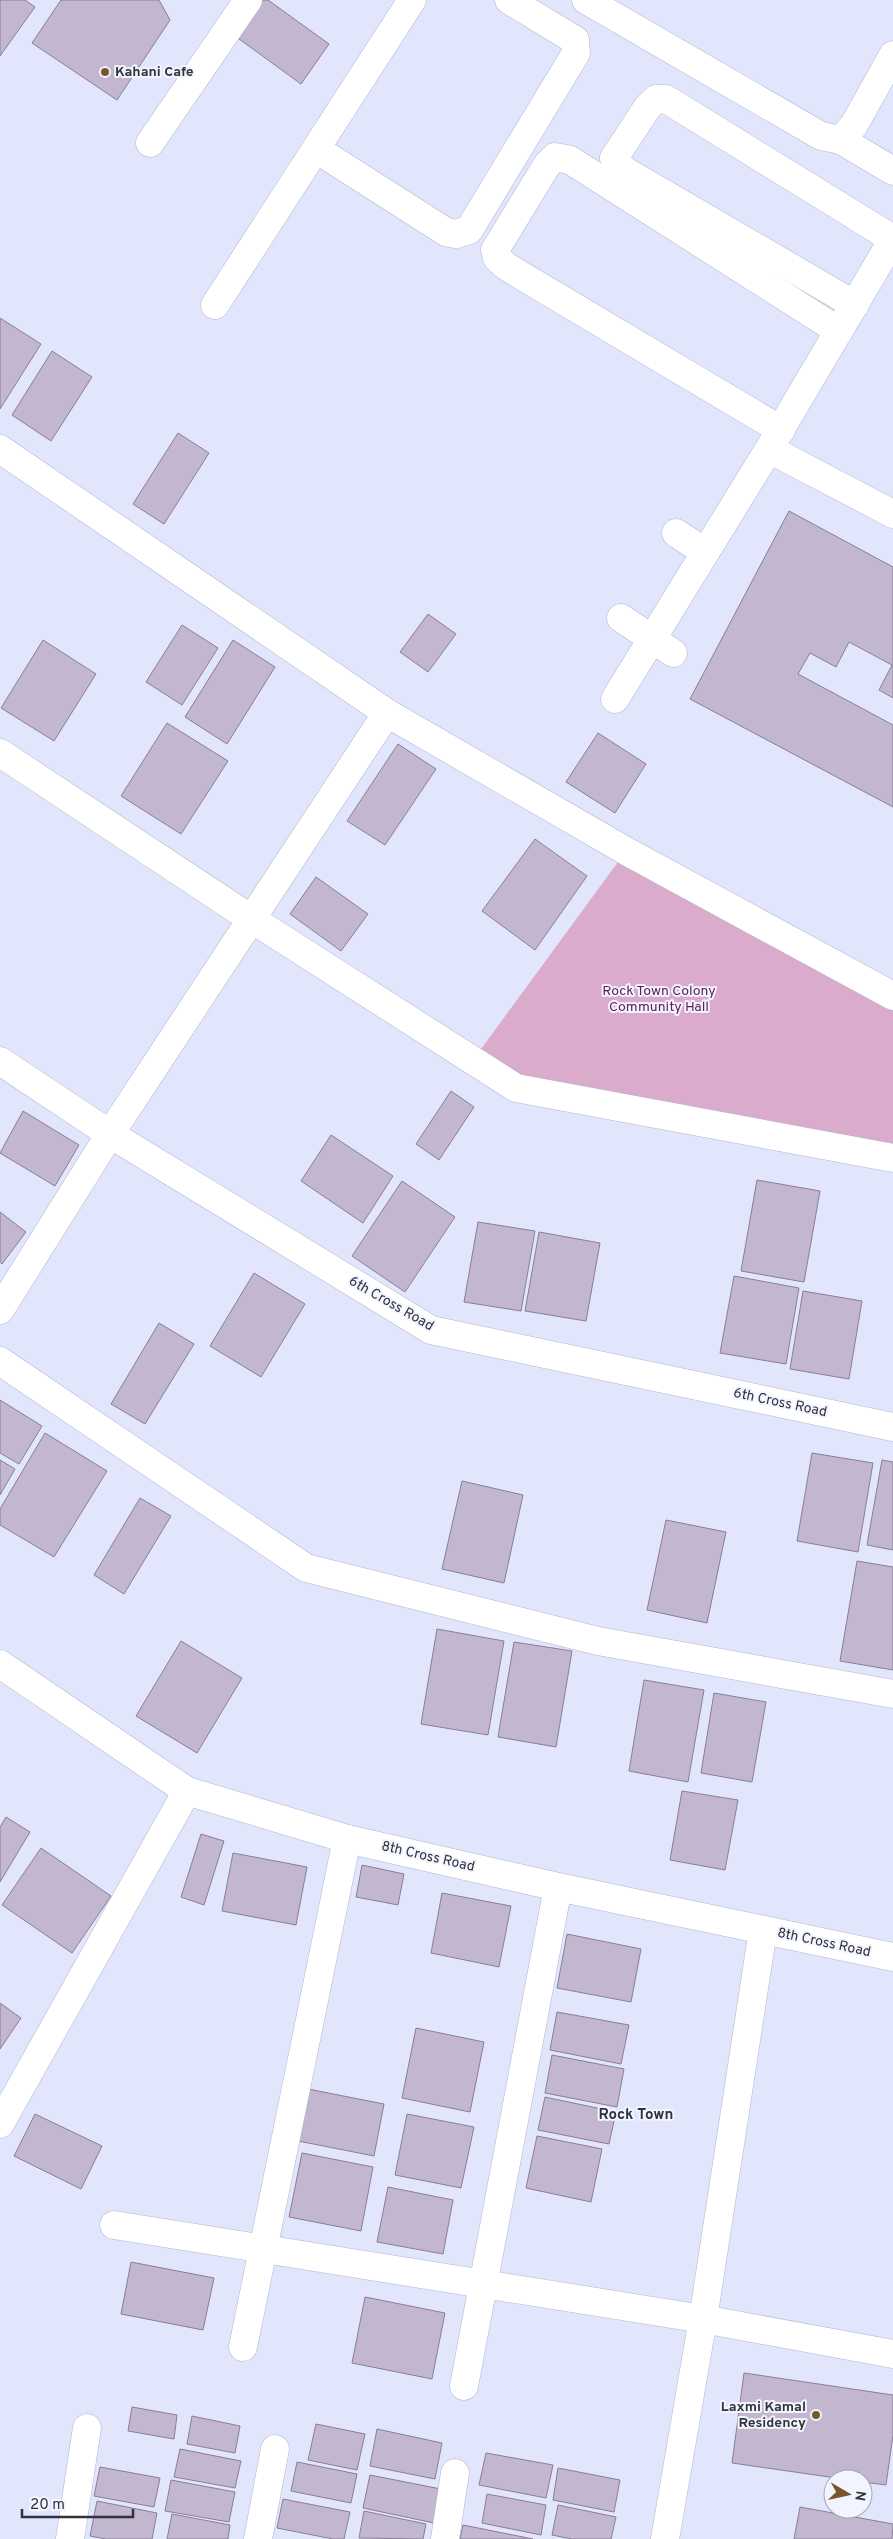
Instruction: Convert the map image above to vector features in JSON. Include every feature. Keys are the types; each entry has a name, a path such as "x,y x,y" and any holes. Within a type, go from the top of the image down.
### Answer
{"street":[{"path":"150,143 248,0"},
{"path":"215,305 412,0"},
{"path":"316,149 446,232 456,234 469,230 576,52 575,40 508,0"},
{"path":"586,0 821,136 841,140 893,171"},
{"path":"841,140 854,125 893,55"},
{"path":"615,699 662,646 705,552 775,440 855,305 893,239 666,99 656,100 647,108 614,158 618,165 626,172 855,305"},
{"path":"839,331 570,160 555,158 547,165 495,250 497,258 507,266 775,440 893,514"},
{"path":"0,449 388,713 626,850 893,996"},
{"path":"676,533 705,552"},
{"path":"620,618 662,646"},
{"path":"0,1310 110,1134 388,713"},
{"path":"0,753 253,920 516,1088 893,1158"},
{"name":"6th Cross Road","path":"0,1061 110,1134 431,1330 893,1427"},
{"path":"0,1361 306,1568 598,1641 893,1694"},
{"name":"8th Cross Road","path":"0,1664 187,1791 347,1839 558,1887 893,1957"},
{"path":"0,2124 187,1791"},
{"path":"243,2347 347,1839"},
{"path":"464,2386 558,1887"},
{"path":"665,2539 703,2319 763,1930"},
{"path":"114,2225 703,2319 893,2354"},
{"path":"70,2539 87,2428"},
{"path":"258,2539 275,2449"},
{"path":"445,2539 455,2473"}],"green space":[{"name":"Rock Town Colony Community Hall","path":"626,851 893,996 893,1158 516,1088 473,1060"}],"building":[{"path":"0,0 25,0 35,7 0,56"},
{"name":"Kahani Cafe","path":"61,0 159,0 170,20 117,100 32,43"},
{"path":"261,0 268,0 329,44 301,84 235,36"},
{"path":"0,318 41,344 0,409"},
{"path":"52,351 92,377 51,441 12,415"},
{"path":"178,433 209,453 164,524 133,504"},
{"path":"789,511 893,567 893,698 879,690 892,665 849,642 836,667 810,653 798,674 893,725 893,807 690,699"},
{"path":"428,614 456,634 428,672 400,652"},
{"path":"182,625 218,648 182,705 146,682"},
{"path":"43,640 96,674 54,741 1,708"},
{"path":"233,640 275,667 227,744 185,717"},
{"path":"167,723 228,761 181,834 121,796"},
{"path":"598,733 646,764 615,813 566,782"},
{"path":"398,744 436,769 385,845 347,821"},
{"path":"535,839 587,876 535,950 482,911"},
{"path":"316,877 368,914 341,951 290,914"},
{"path":"451,1091 474,1107 439,1160 416,1144"},
{"path":"23,1111 79,1145 55,1186 0,1153"},
{"path":"331,1135 393,1176 363,1223 301,1181"},
{"path":"757,1180 820,1191 804,1282 741,1271"},
{"path":"402,1181 455,1217 405,1292 352,1256"},
{"path":"0,1212 26,1232 2,1264 0,1262"},
{"path":"478,1222 535,1231 521,1311 464,1302"},
{"path":"539,1232 600,1243 586,1321 525,1311"},
{"path":"254,1273 305,1304 261,1377 210,1346"},
{"path":"734,1276 799,1288 786,1364 720,1353"},
{"path":"803,1291 862,1301 849,1379 790,1369"},
{"path":"159,1323 194,1344 145,1424 111,1404"},
{"path":"0,1400 42,1426 19,1464 0,1453"},
{"path":"45,1433 107,1471 54,1557 0,1525 0,1509"},
{"path":"812,1453 873,1463 858,1552 797,1541"},
{"path":"0,1460 15,1469 0,1495"},
{"path":"882,1460 893,1462 893,1550 867,1545"},
{"path":"462,1481 523,1495 504,1583 442,1569"},
{"path":"140,1498 171,1516 124,1594 94,1575"},
{"path":"666,1520 726,1532 707,1623 647,1610"},
{"path":"857,1561 893,1567 893,1670 840,1661"},
{"path":"437,1629 504,1641 488,1735 421,1724"},
{"path":"181,1641 242,1678 197,1753 136,1716"},
{"path":"514,1642 572,1651 556,1747 498,1737"},
{"path":"644,1680 704,1690 688,1782 629,1771"},
{"path":"714,1693 766,1702 752,1782 701,1773"},
{"path":"682,1791 738,1800 725,1870 670,1860"},
{"path":"6,1817 30,1832 0,1882 0,1827"},
{"path":"201,1834 224,1841 204,1905 181,1897"},
{"path":"41,1848 111,1896 72,1953 2,1905"},
{"path":"233,1853 307,1867 296,1925 222,1911"},
{"path":"362,1865 404,1874 398,1905 356,1897"},
{"path":"442,1893 511,1906 499,1967 431,1953"},
{"path":"567,1934 641,1949 631,2002 557,1988"},
{"path":"0,2003 21,2018 0,2049"},
{"path":"557,2012 629,2025 621,2064 550,2050"},
{"path":"416,2028 484,2042 470,2112 402,2098"},
{"path":"552,2055 624,2069 617,2107 545,2093"},
{"path":"308,2089 384,2104 374,2156 298,2141"},
{"path":"545,2097 616,2112 609,2144 538,2130"},
{"path":"35,2114 102,2146 81,2189 14,2156"},
{"path":"407,2114 474,2127 461,2188 395,2175"},
{"path":"537,2136 602,2149 591,2202 526,2188"},
{"path":"302,2153 373,2167 361,2231 289,2217"},
{"path":"388,2187 453,2200 443,2254 377,2242"},
{"path":"131,2262 214,2278 203,2330 121,2314"},
{"path":"365,2297 445,2313 432,2379 352,2363"},
{"name":"Laxmi Kamal Residency","path":"744,2373 893,2395 893,2435 886,2485 873,2483 873,2469 823,2469 823,2476 732,2463"},
{"path":"132,2407 177,2415 174,2439 128,2431"},
{"path":"192,2416 240,2426 235,2453 187,2444"},
{"path":"316,2424 365,2434 357,2470 308,2460"},
{"path":"377,2429 442,2443 435,2479 370,2466"},
{"path":"180,2449 241,2461 235,2488 174,2477"},
{"path":"486,2453 553,2465 546,2498 479,2485"},
{"path":"297,2462 357,2474 351,2503 291,2491"},
{"path":"100,2467 160,2478 154,2507 94,2496"},
{"path":"558,2468 620,2480 614,2512 553,2500"},
{"path":"370,2475 441,2489 434,2523 363,2508"},
{"path":"171,2480 235,2492 229,2522 165,2511"},
{"path":"487,2494 546,2505 541,2535 482,2523"},
{"path":"283,2499 350,2512 344,2539 333,2539 277,2528"},
{"path":"97,2501 157,2513 152,2539 106,2539 90,2536"},
{"path":"558,2505 616,2517 611,2539 572,2539 552,2535"},
{"path":"800,2507 823,2511 823,2519 866,2519 893,2524 892,2539 794,2539"},
{"path":"364,2511 426,2524 423,2539 359,2538"},
{"path":"172,2514 230,2525 228,2539 167,2539"},
{"path":"463,2525 533,2539 460,2539"}],"place":[{"name":"Kahani Cafe","path":"105,72"},
{"name":"Laxmi Kamal Residency","path":"816,2415"}],"district":[{"name":"Rock Town","path":"636,2115"}]}
